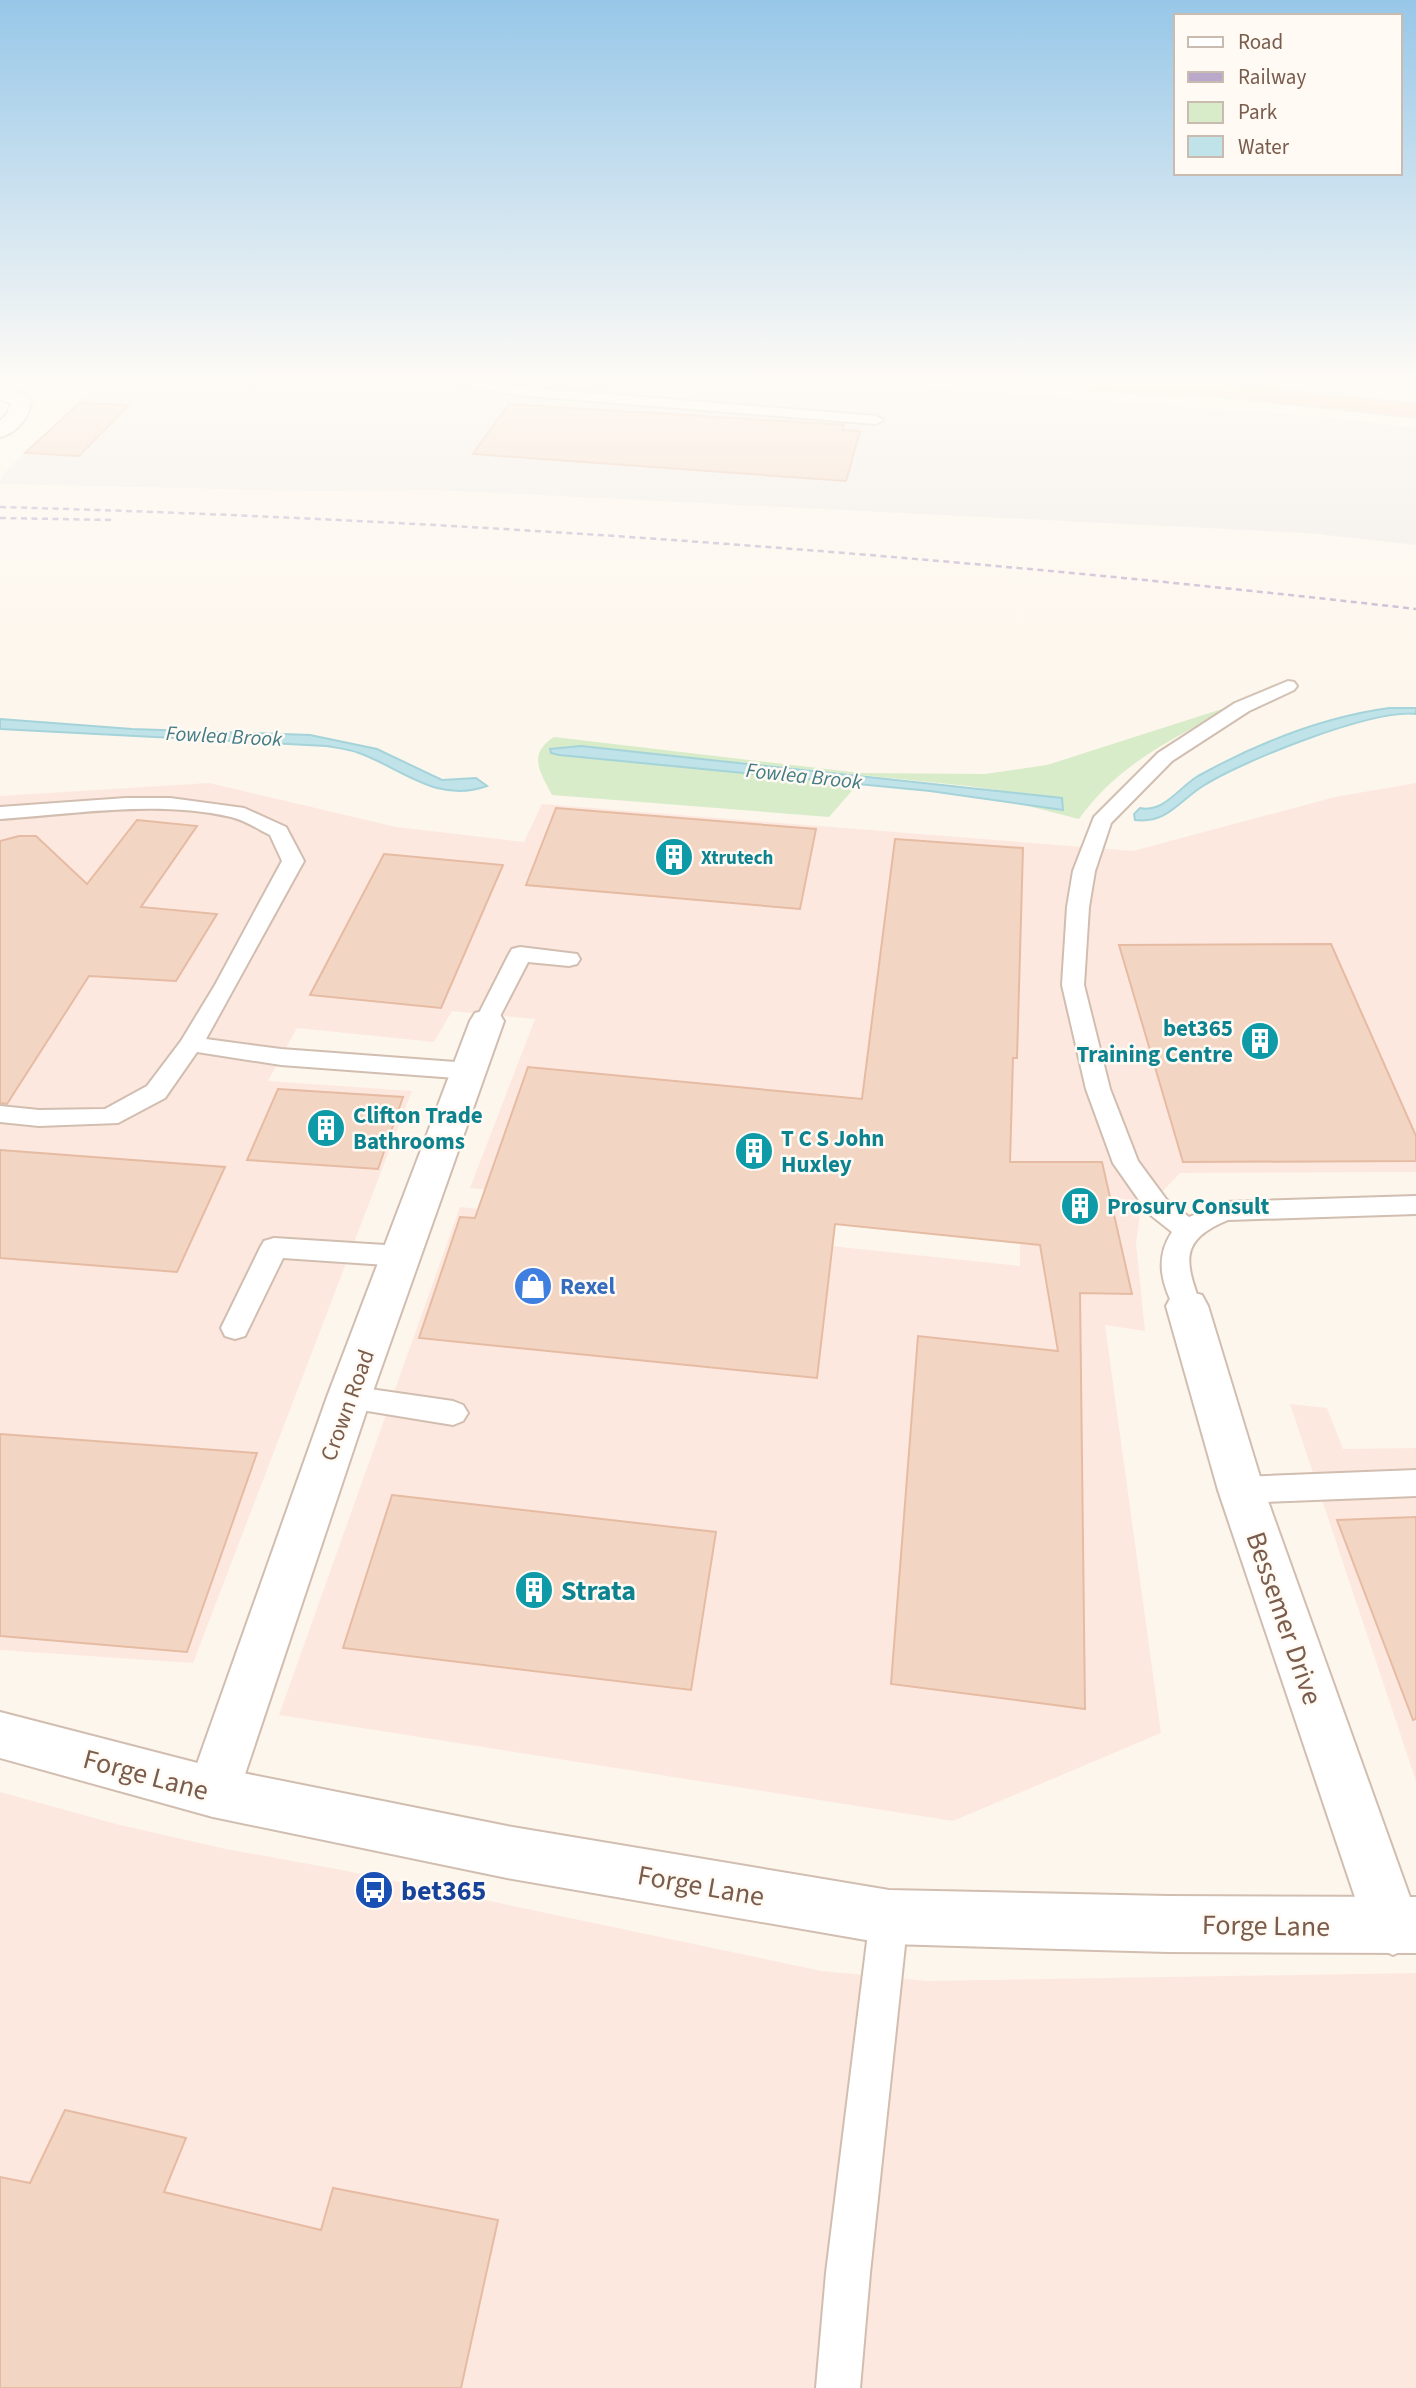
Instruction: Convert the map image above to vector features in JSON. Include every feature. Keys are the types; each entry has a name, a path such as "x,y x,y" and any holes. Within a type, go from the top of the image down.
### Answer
{"street":[{"name":"Crown Road","path":"213,1792 349,1397 487,1021"},
{"name":"Bessemer Drive","path":"1187,1306 1241,1490 1404,1926"},
{"name":"Forge Lane","path":"0,1735 213,1792 507,1852 889,1917 1404,1926"}],"lane":[{"path":"1188,1230 1157,1206 1126,1163 1098,1089 1073,985 1078,907 1084,871 1101,821 1165,757 1233,712 1288,686"},
{"path":"0,813 170,803 237,812 279,831 293,861 191,1044 156,1092 109,1117 39,1118 0,1114"},
{"path":"487,1021 520,954 569,959"},
{"path":"191,1044 281,1057 469,1071"},
{"path":"1187,1306 1173,1264 1178,1244 1188,1230 1202,1219 1226,1211 1416,1205"},
{"path":"235,1328 274,1248 401,1256"},
{"path":"349,1397 453,1413"},
{"path":"1241,1490 1416,1483"},
{"path":"838,2388 848,2273 889,1917"}],"shaded area":[{"path":"506,493 1416,493 1416,545 1308,533"},
{"path":"209,783 396,827 524,842 542,804 1133,851 1335,797 1416,783 1416,1172 1180,1173 1140,1215 1136,1243 1145,1331 1105,1325 1161,1733 953,1821 279,1715 460,1207 1020,1266 1020,1243 470,1188 535,1019 452,1011 434,1042 297,1028 268,1081 412,1091 193,1663 0,1650 0,796"},
{"path":"1290,1404 1327,1408 1343,1449 1416,1448 1416,1781"},
{"name":"bet365","path":"0,1792 116,1824 226,1849 342,1870 822,1971 927,1981 1416,1973 1416,2388 0,2388"}],"green space":[{"path":"1247,701 1200,724 1134,764 1095,799 1079,819 1016,803 1062,810 1062,799 968,786 581,746 550,748 551,753 559,755 858,784 829,817 552,795 538,764 541,750 554,737 860,773 985,774 1047,765"}],"water":[{"path":"1389,708 1416,708 1416,714 1370,720 1276,751 1203,786 1164,815 1135,820 1134,814 1140,808 1149,809 1164,803 1198,776 1243,753 1315,725"},
{"name":"Fowlea Brook","path":"0,719 132,729 310,735 377,749 442,780 476,778 487,786 452,791 436,788 359,753 326,746 0,729"},
{"name":"Fowlea Brook","path":"581,746 1062,798 1063,810 930,791 559,755 551,753 550,749"}],"building":[{"name":"Xtrutech","path":"556,808 816,829 800,909 526,885"},
{"path":"137,820 197,826 141,907 217,914 176,981 89,976 7,1104 0,1103 0,841 19,836 36,836 87,884"},
{"path":"895,839 1023,848 1017,1058 1013,1058 1010,1162 1102,1162 1132,1294 1080,1293 1085,1709 891,1684 918,1336 1058,1351 1040,1245 835,1224 817,1378 419,1338 460,1217 475,1218 528,1067 862,1099"},
{"path":"384,854 503,865 441,1008 310,995"},
{"name":"bet365 Training Centre","path":"1331,944 1416,1136 1416,1161 1183,1162 1119,945"},
{"name":"Clifton Trade Bathrooms","path":"278,1089 403,1097 378,1169 247,1160"},
{"path":"0,1150 225,1167 177,1272 0,1258"},
{"path":"0,1434 257,1453 187,1652 0,1636"},
{"name":"Strata","path":"392,1495 716,1532 691,1690 343,1648"},
{"path":"1416,1517 1416,1719 1413,1720 1337,1520"},
{"path":"65,2110 186,2138 164,2192 321,2230 333,2188 498,2220 461,2388 0,2388 0,2177 30,2183"}],"railway":[{"path":"0,507 355,521 709,543 1062,572 1416,609"},
{"path":"0,518 115,520"}],"place":[{"name":"Xtrutech","path":"674,857"},
{"name":"bet365 Training Centre","path":"1260,1041"},
{"name":"Clifton Trade Bathrooms","path":"326,1128"},
{"name":"T C S John Huxley","path":"754,1151"},
{"name":"Prosurv Consult","path":"1080,1206"},
{"name":"Rexel","path":"533,1286"},
{"name":"Strata","path":"534,1590"},
{"name":"bet365","path":"374,1890"}]}
